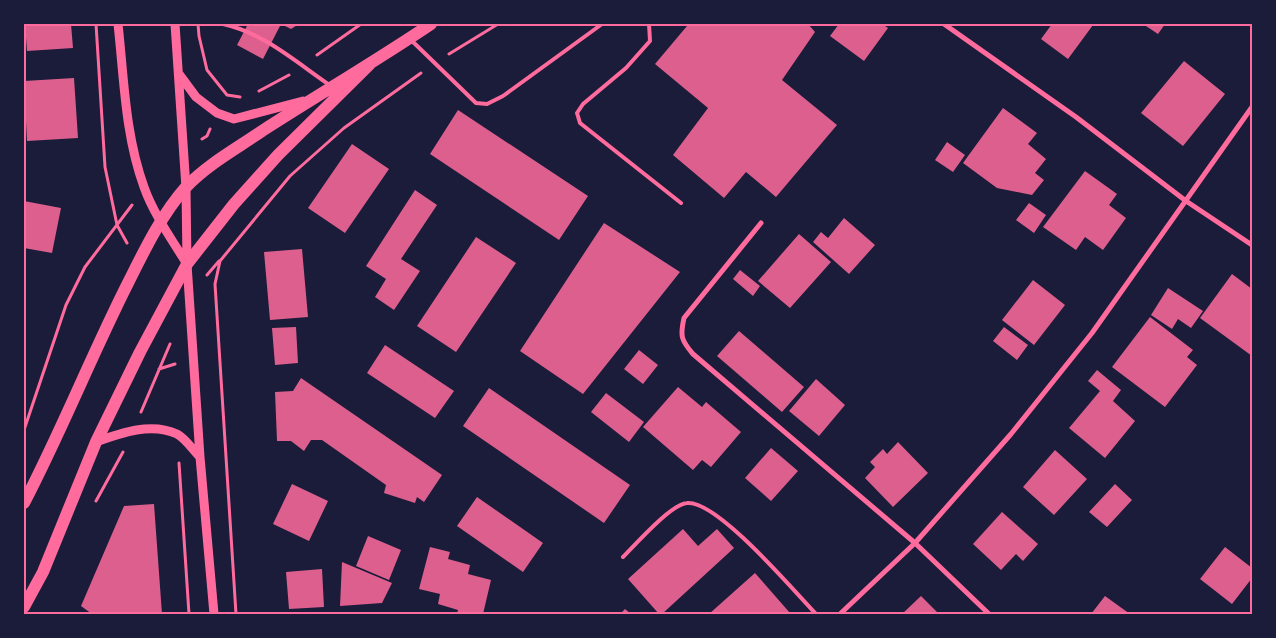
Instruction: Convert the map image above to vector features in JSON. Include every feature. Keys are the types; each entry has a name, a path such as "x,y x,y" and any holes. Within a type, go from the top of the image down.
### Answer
{"main road":[{"path":"24,503 51,451 108,322 161,222 186,188 212,164 431,24"},
{"path":"24,607 43,572 96,442 140,352 187,264 234,204 278,155 370,64"}],"street":[{"path":"118,24 127,120 144,189 161,222 187,264"},
{"path":"175,24 186,188 187,264 200,457 214,614"},
{"path":"944,24 1076,117 1186,201 1252,245"},
{"path":"178,73 196,97 217,113 234,119 311,99"},
{"path":"840,614 915,543 1012,434 1092,333 1252,107"},
{"path":"762,223 684,318 681,332 684,344 915,543 990,614"},
{"path":"96,442 124,432 155,428 178,435 200,457"}],"lane":[{"path":"223,24 237,27 271,44 332,87"},
{"path":"410,38 476,103 487,104 503,96 602,24"},
{"path":"649,24 650,41 626,68 583,104 577,113 580,123 681,203"},
{"path":"623,557 674,507 688,503 705,507 725,522 757,552 816,614"}],"path":[{"path":"96,24 105,166 117,225"},
{"path":"198,24 207,70 227,95"},
{"path":"236,614 215,284 220,261 248,224 290,176 344,128 435,64 498,24"},
{"path":"24,430 66,305 85,267"},
{"path":"92,508 134,431 158,369"},
{"path":"179,465 189,614"}],"building":[{"path":"25,24 71,24 73,48 27,51"},
{"path":"248,24 281,24 263,59 237,45"},
{"path":"281,24 299,24 291,29"},
{"path":"686,24 808,24 815,32 782,80 837,125 776,197 746,172 724,198 673,155 708,108 655,64 687,26"},
{"path":"839,24 882,24 888,28 864,61 830,36"},
{"path":"1052,24 1093,25 1068,59 1041,39"},
{"path":"1143,24 1165,24 1158,34"},
{"path":"1184,61 1225,94 1183,146 1141,113"},
{"path":"74,78 78,138 27,141 24,81"},
{"path":"1003,108 1037,133 1028,144 1046,159 1035,173 1044,180 1032,195 997,188 963,163"},
{"path":"458,110 588,196 559,240 430,154"},
{"path":"947,142 965,155 953,172 935,160"},
{"path":"352,144 389,169 345,233 308,208"},
{"path":"1085,171 1117,194 1109,205 1126,218 1103,250 1085,237 1076,250 1043,227"},
{"path":"415,190 437,205 401,259 420,271 394,310 375,297 386,279 366,266"},
{"path":"24,201 61,208 52,253 24,248"},
{"path":"1029,203 1046,215 1034,233 1016,220"},
{"path":"844,218 875,245 849,274 813,242 821,232 828,238"},
{"path":"604,223 680,272 583,394 520,351"},
{"path":"799,234 831,262 790,308 758,281"},
{"path":"476,237 516,263 456,352 417,326"},
{"path":"302,249 308,317 270,320 264,252"},
{"path":"740,270 760,286 753,296 733,279"},
{"path":"1232,274 1252,289 1252,356 1200,318"},
{"path":"1033,280 1065,305 1034,345 1002,320"},
{"path":"1168,288 1203,311 1191,328 1178,319 1172,329 1151,315"},
{"path":"1150,317 1193,350 1187,357 1197,365 1165,407 1112,367"},
{"path":"296,327 298,363 275,365 272,328"},
{"path":"1004,327 1028,345 1017,360 993,341"},
{"path":"739,331 804,387 782,412 717,356"},
{"path":"385,345 454,391 435,418 367,373"},
{"path":"639,350 658,365 643,384 624,369"},
{"path":"1097,370 1121,390 1113,401 1135,421 1105,458 1069,428 1100,391 1088,381"},
{"path":"301,378 442,475 424,502 417,497 415,503 384,493 386,485 322,440 311,440 304,451 291,441 277,441 275,392 293,391"},
{"path":"816,379 845,405 819,436 789,411"},
{"path":"678,387 702,407 706,402 741,432 711,467 702,460 693,470 643,427"},
{"path":"489,388 630,485 604,523 463,426"},
{"path":"606,393 644,422 629,442 591,412"},
{"path":"898,442 928,473 893,507 865,478 875,467 870,462 883,449 887,454"},
{"path":"771,448 798,471 771,501 745,478"},
{"path":"1055,450 1087,479 1054,515 1023,487"},
{"path":"292,484 328,501 309,541 273,524"},
{"path":"1115,484 1132,500 1107,527 1089,512"},
{"path":"477,497 543,543 523,572 457,526"},
{"path":"154,504 162,614 92,614 81,606 124,506"},
{"path":"1002,512 1038,544 1023,561 1016,554 1001,570 973,544"},
{"path":"683,529 698,546 717,529 734,548 662,614 659,614 628,579"},
{"path":"368,536 401,550 389,580 356,566"},
{"path":"430,547 450,552 448,559 470,565 468,574 491,580 483,614 457,614 458,610 438,604 440,594 419,589"},
{"path":"1225,547 1252,568 1252,578 1232,604 1200,579"},
{"path":"342,562 392,583 382,603 340,606"},
{"path":"322,569 324,607 289,609 286,572"},
{"path":"755,573 790,613 709,614"},
{"path":"921,596 939,614 902,614"},
{"path":"1105,596 1130,614 1091,614"},
{"path":"625,609 631,614 620,614"}]}
